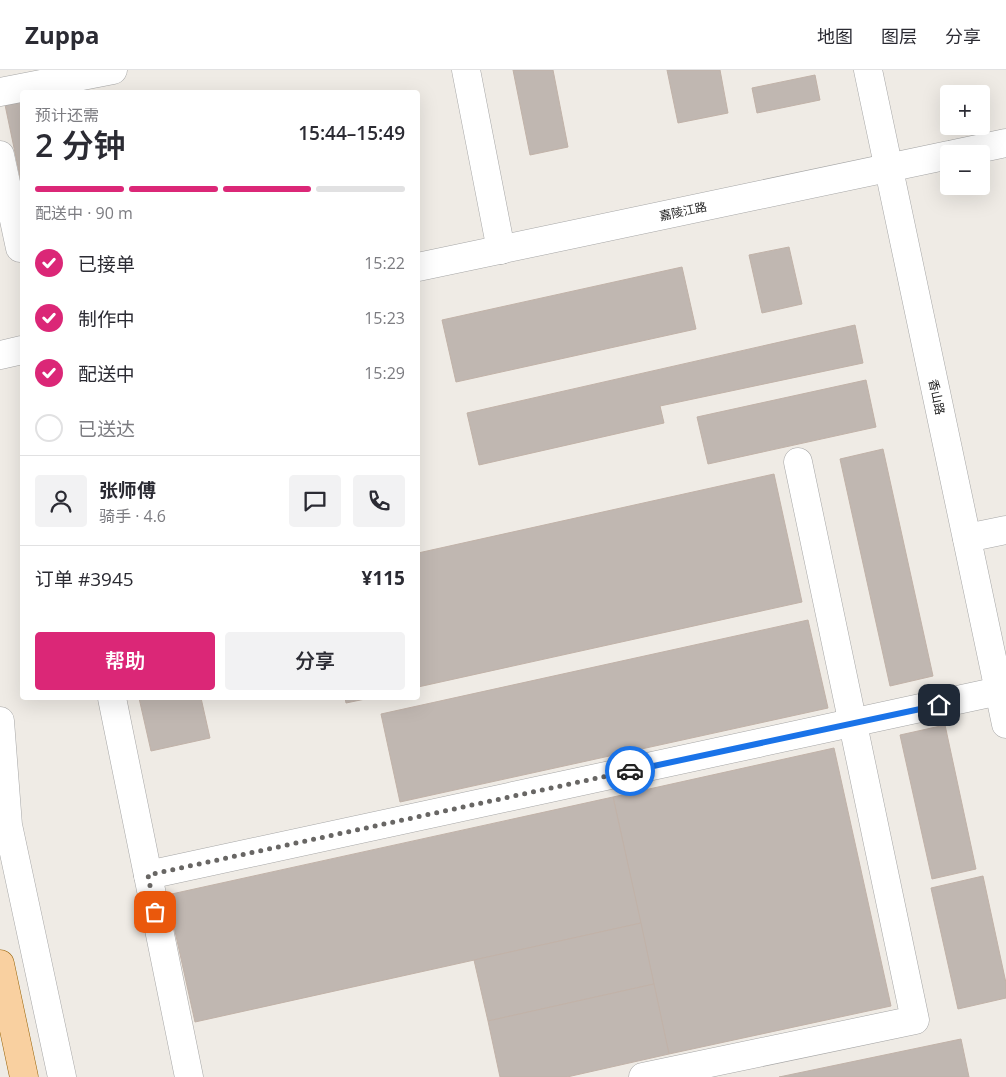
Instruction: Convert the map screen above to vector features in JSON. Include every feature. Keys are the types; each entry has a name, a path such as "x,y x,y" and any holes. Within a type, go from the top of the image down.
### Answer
{"main road":[{"path":"0,964 24,1077"}],"street":[{"path":"23,90 80,85 114,70"},
{"path":"466,70 501,250"},
{"name":"香山路","path":"868,70 1006,724"},
{"path":"0,92 20,90"},
{"path":"990,146 1006,143"},
{"path":"0,155 20,248"},
{"name":"嘉陵江路","path":"420,267 940,157"},
{"path":"0,355 20,350"},
{"path":"643,1077 915,1020 798,462"},
{"path":"967,538 1006,530"},
{"path":"148,875 999,691"},
{"path":"112,700 189,1077"},
{"path":"0,721 8,825 62,1077"}],"building":[{"path":"513,70 553,70 568,147 530,155"},
{"path":"667,70 720,70 728,113 678,123"},
{"path":"815,75 820,100 757,113 752,88"},
{"path":"20,96 20,176 4,100"},
{"path":"789,247 802,304 762,313 749,255"},
{"path":"682,267 696,329 456,382 442,320"},
{"path":"855,325 863,363 660,406 664,423 479,465 467,413"},
{"path":"866,380 876,427 708,464 697,417"},
{"path":"883,449 933,676 890,686 840,459"},
{"path":"774,474 802,602 420,687 420,553"},
{"path":"808,620 828,708 400,802 381,714"},
{"path":"139,700 201,700 210,738 151,751"},
{"path":"345,700 360,700 346,703"},
{"path":"945,725 976,869 932,879 900,735"},
{"path":"834,748 891,1006 669,1054 613,797"},
{"path":"613,797 641,923 195,1022 167,895"},
{"path":"983,876 1006,983 1006,998 958,1009 931,888"},
{"path":"641,923 654,984 488,1021 474,960"},
{"path":"654,984 669,1054 567,1077 500,1077 488,1021"},
{"path":"961,1039 969,1077 779,1077"}],"way so far":[{"path":"155,912 148,875 630,771"}],"route":[{"path":"630,771 939,705"}]}
